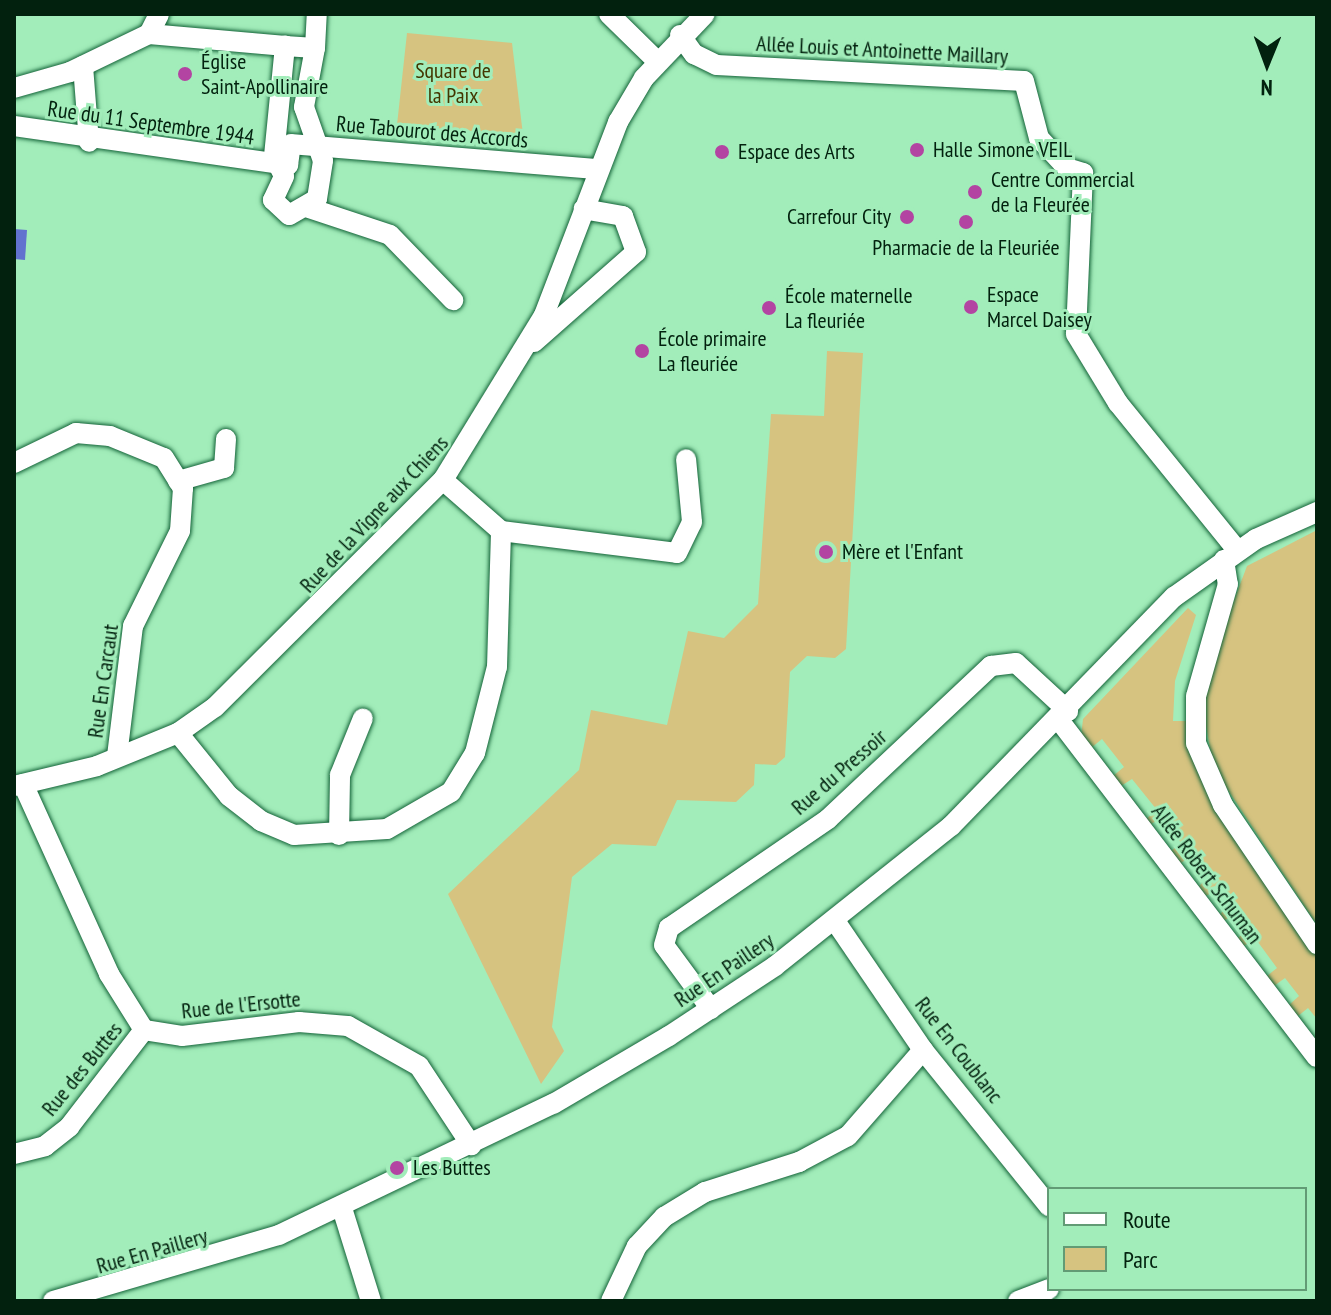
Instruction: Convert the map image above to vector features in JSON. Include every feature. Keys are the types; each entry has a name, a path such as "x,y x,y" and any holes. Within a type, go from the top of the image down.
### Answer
{"street":[{"path":"149,34 159,14"},
{"path":"309,208 320,189 319,146 306,128 304,107 315,48 317,14"},
{"path":"609,14 657,61"},
{"name":"Rue de la Vigne aux Chiens","path":"18,785 117,757 178,733 267,661 443,480 528,348 584,209 595,169 657,61 680,35 705,14"},
{"path":"14,88 83,66 149,34 315,48"},
{"name":"Allée Louis et Antoinette Maillary","path":"680,35 694,54 717,65 1024,81 1039,138 1067,168 1083,173 1076,334 1118,403 1231,555"},
{"path":"285,46 274,156 282,164 273,200 289,215 309,208 390,235 453,300"},
{"path":"83,66 89,142"},
{"name":"Rue du 11 Septembre 1944","path":"14,126 89,142 282,164"},
{"name":"Rue Tabourot des Accords","path":"282,164 291,144 595,169"},
{"path":"528,348 636,252 623,216 584,209"},
{"path":"14,463 52,441 90,433 164,458 178,481 224,468 226,439"},
{"path":"443,480 501,531 677,553 692,522 686,459"},
{"name":"Rue En Carcaut","path":"117,757 133,626 180,531 178,481"},
{"name":"Rue En Paillery","path":"53,1301 180,1270 342,1208 471,1145 711,1009 835,921 951,826 1063,716 1174,597 1231,555 1317,512"},
{"path":"178,733 214,781 261,821 305,837 387,829 428,811 470,766 497,667 501,531"},
{"path":"1231,555 1228,584 1196,696 1196,743 1223,805 1317,944"},
{"name":"Rue du Pressoir","path":"711,1009 664,945 669,928 828,819 926,720 991,666 1016,663 1063,716"},
{"name":"Allée Robert Schuman","path":"1063,716 1317,1057"},
{"path":"339,835 340,775 363,718"},
{"path":"18,785 109,974 144,1030"},
{"name":"Rue En Coublanc","path":"835,921 923,1050 1047,1204"},
{"name":"Rue de l'Ersotte","path":"144,1030 182,1036 299,1022 348,1026 419,1066 471,1145"},
{"name":"Rue des Buttes","path":"14,1154 45,1146 69,1127 144,1030"},
{"path":"611,1301 637,1246 664,1217 705,1192 799,1162 848,1136 923,1050"},
{"path":"342,1208 371,1301"},
{"path":"1018,1301 1047,1290"}],"green space":[{"name":"Square de la Paix","path":"407,33 512,43 523,135 397,125"},
{"path":"827,351 863,353 846,649 835,658 807,656 790,672 785,757 776,765 755,764 754,785 736,802 677,800 656,846 612,844 572,877 552,1027 564,1051 541,1084 448,894 579,770 591,710 667,725 688,631 724,638 758,604 771,414 824,416"},
{"path":"1317,530 1317,925 1214,769 1203,710 1213,656 1247,566"},
{"path":"1188,608 1196,615 1175,681 1173,721 1189,721 1284,909 1317,954 1317,1019 1308,1008 1298,1016 1289,1005 1299,996 1285,978 1274,986 1267,976 1277,968 1255,938 1244,946 1238,938 1248,929 1235,913 1224,921 1220,914 1230,905 1217,889 1206,896 1199,886 1208,878 1190,856 1180,864 1171,851 1181,843 1161,817 1150,825 1146,819 1157,810 1132,779 1121,786 1113,776 1124,767 1102,739 1091,748 1081,737 1083,719"}],"water":[{"path":"14,229 27,230 25,260 14,259"}],"place":[{"name":"Église Saint-Apollinaire","path":"185,74"},
{"name":"Halle Simone VEIL","path":"917,150"},
{"name":"Espace des Arts","path":"722,152"},
{"name":"Centre Commercial de la Fleurée","path":"975,192"},
{"name":"Carrefour City","path":"907,217"},
{"name":"Pharmacie de la Fleuriée","path":"966,222"},
{"name":"Espace Marcel Daisey","path":"971,307"},
{"name":"École maternelle La fleuriée","path":"769,308"},
{"name":"École primaire La fleuriée","path":"642,351"},
{"name":"Mère et l'Enfant","path":"826,552"},
{"name":"Les Buttes","path":"397,1168"}]}
